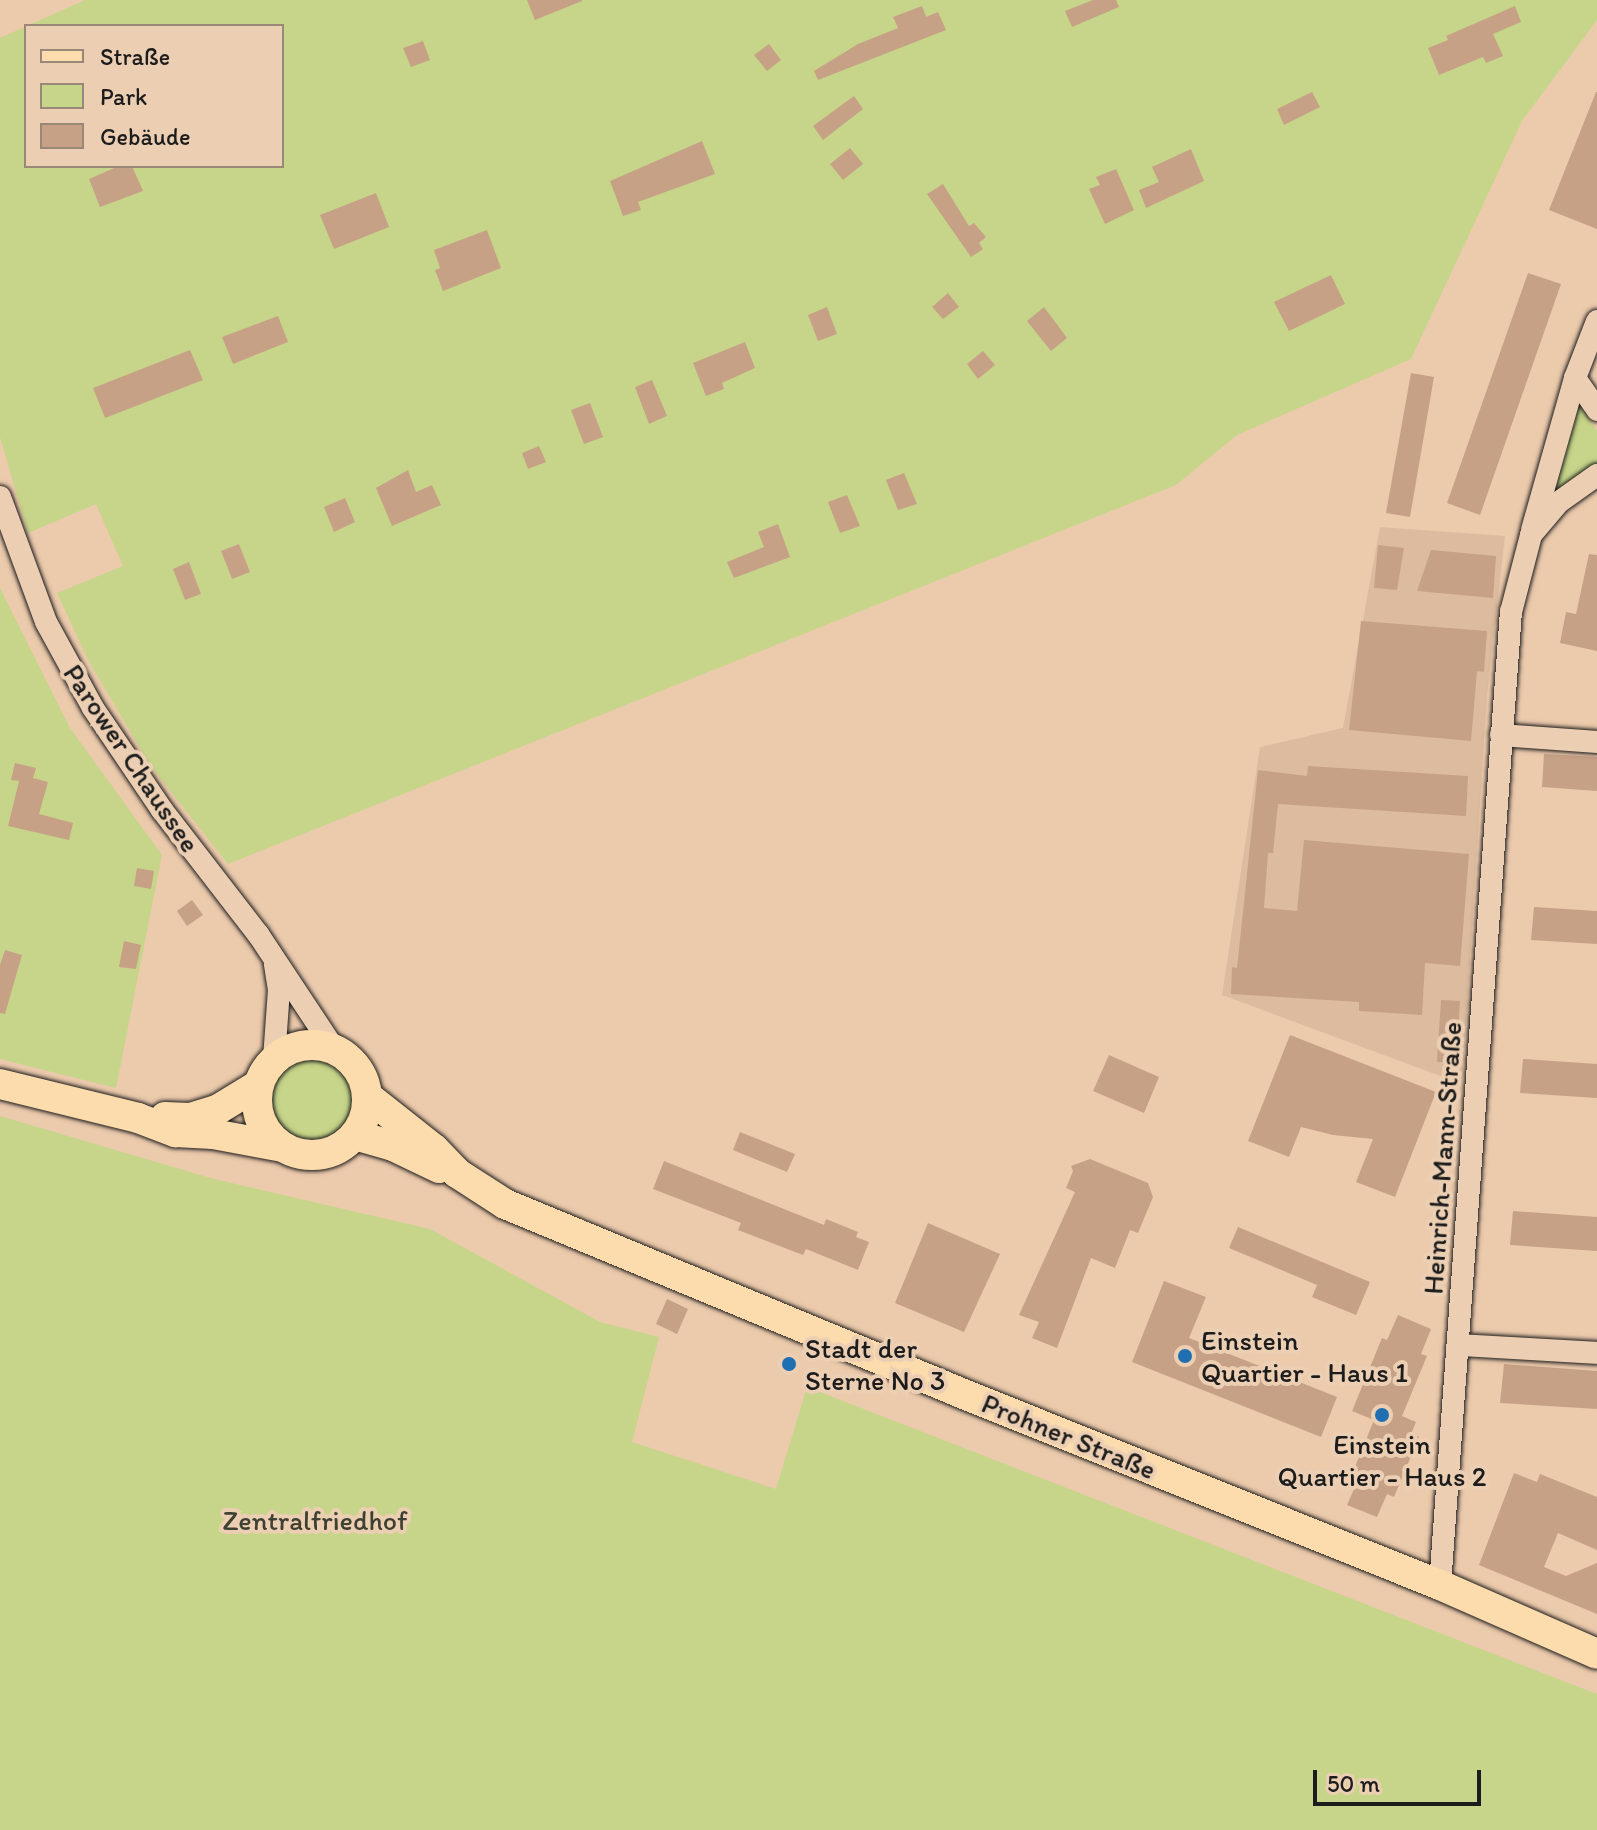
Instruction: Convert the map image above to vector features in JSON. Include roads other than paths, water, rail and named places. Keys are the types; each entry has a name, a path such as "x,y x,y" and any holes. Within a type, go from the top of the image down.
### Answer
{"main road":[{"path":"138,1118 190,1118 234,1102 258,1085 274,1059 285,1051 309,1044 334,1049"},
{"name":"Parower Chaussee","path":"334,1049 357,1068 367,1096"},
{"path":"0,1084 138,1118 175,1132 234,1137 283,1147"},
{"path":"258,1085 258,1113 272,1139 295,1153 321,1154 345,1144 355,1135 366,1110 367,1096"},
{"name":"Prohner Straße","path":"367,1096 434,1149 457,1173"},
{"name":"Prohner Straße","path":"355,1135 457,1173 505,1204 595,1243 726,1293 961,1393 1440,1585 1597,1654"}],"street":[{"name":"Heinrich-Mann-Straße","path":"1440,1585 1460,1345 1511,612 1575,378 1597,321"},
{"path":"1575,378 1597,410"},
{"name":"Heinrich-Mann-Straße","path":"1531,535 1559,502 1597,475"},
{"name":"Parower Chaussee","path":"0,497 46,622 93,708 162,810 274,959 334,1049"},
{"path":"1501,735 1597,742"},
{"path":"274,959 279,990 274,1059"},
{"path":"1460,1345 1597,1353"}],"place":[{"name":"Einstein Quartier - Haus 1","path":"1185,1356"},
{"name":"Stadt der Sterne No 3","path":"789,1364"},
{"name":"Einstein Quartier - Haus 2","path":"1382,1415"}],"park label":[{"name":"Zentralfriedhof","path":"315,1520"}]}
